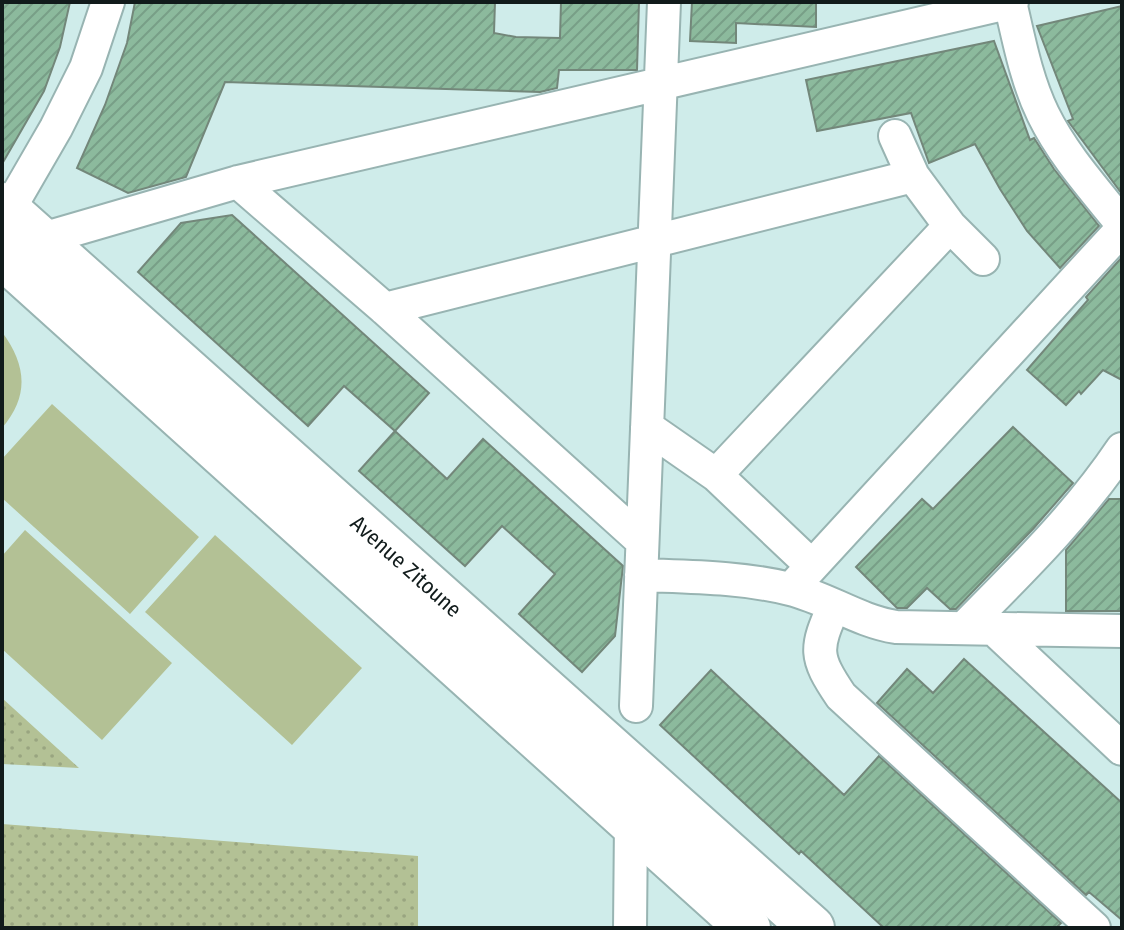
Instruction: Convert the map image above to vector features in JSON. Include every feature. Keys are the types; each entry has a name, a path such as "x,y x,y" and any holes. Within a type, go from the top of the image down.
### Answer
{"main road":[{"name":"Avenue Zitoune","path":"5,208 812,928"},
{"name":"Avenue Zitoune","path":"2,256 748,928"}],"street":[{"path":"5,208 56,128 86,68 108,2"},
{"path":"636,706 664,2"},
{"path":"42,239 238,182 1011,2 1028,76 1043,115 1072,161 1122,226 802,578 724,579 641,575"},
{"path":"895,136 913,176 950,226 983,259"},
{"path":"385,309 913,176"},
{"path":"238,182 385,309 642,541"},
{"path":"716,475 950,226"},
{"path":"647,427 716,475 802,578 834,606 873,623 896,627 1122,631"},
{"path":"979,628 1099,484 1122,449"},
{"path":"834,606 820,639 819,655 826,675 841,696 1094,928"},
{"path":"979,628 1122,749"},
{"path":"630,928 631,822"}],"green space":[{"path":"2,332 16,356 22,380 17,404 2,428"},
{"path":"52,404 199,537 130,614 2,498 2,459"},
{"path":"25,530 172,663 102,740 2,649 2,556"},
{"path":"215,535 362,668 292,745 145,612"},
{"path":"2,698 79,768 2,764"},
{"path":"2,824 418,856 418,928 2,928"}],"building":[{"path":"2,2 70,2 60,47 44,91 2,164"},
{"path":"135,2 495,2 494,33 560,38 561,2 639,2 637,70 559,70 557,88 540,92 225,82 186,177 128,193 77,168 105,105 127,43"},
{"path":"692,2 816,2 816,27 736,23 736,43 690,41"},
{"path":"1122,6 1122,194 1068,121 1073,119 1037,26"},
{"path":"994,41 1030,140 1034,138 1099,226 1060,268 1027,231 975,144 929,163 911,113 817,131 806,80"},
{"path":"232,215 429,393 395,431 344,386 308,426 138,272 181,223"},
{"path":"1122,257 1122,380 1103,370 1066,405 1027,370"},
{"path":"1013,427 1073,483 956,609 950,609 927,588 907,608 897,608 856,567 922,499 933,509"},
{"path":"395,431 447,479 483,439 623,566 615,636 582,672 519,614 555,574 502,526 465,566 359,471"},
{"path":"1109,499 1122,499 1122,611 1066,611 1066,550"},
{"path":"964,659 1122,803 1122,920 1089,892 1086,895 877,703 907,669 933,693"},
{"path":"711,670 844,795 879,756 1061,923 1056,928 884,928 660,725"}]}
